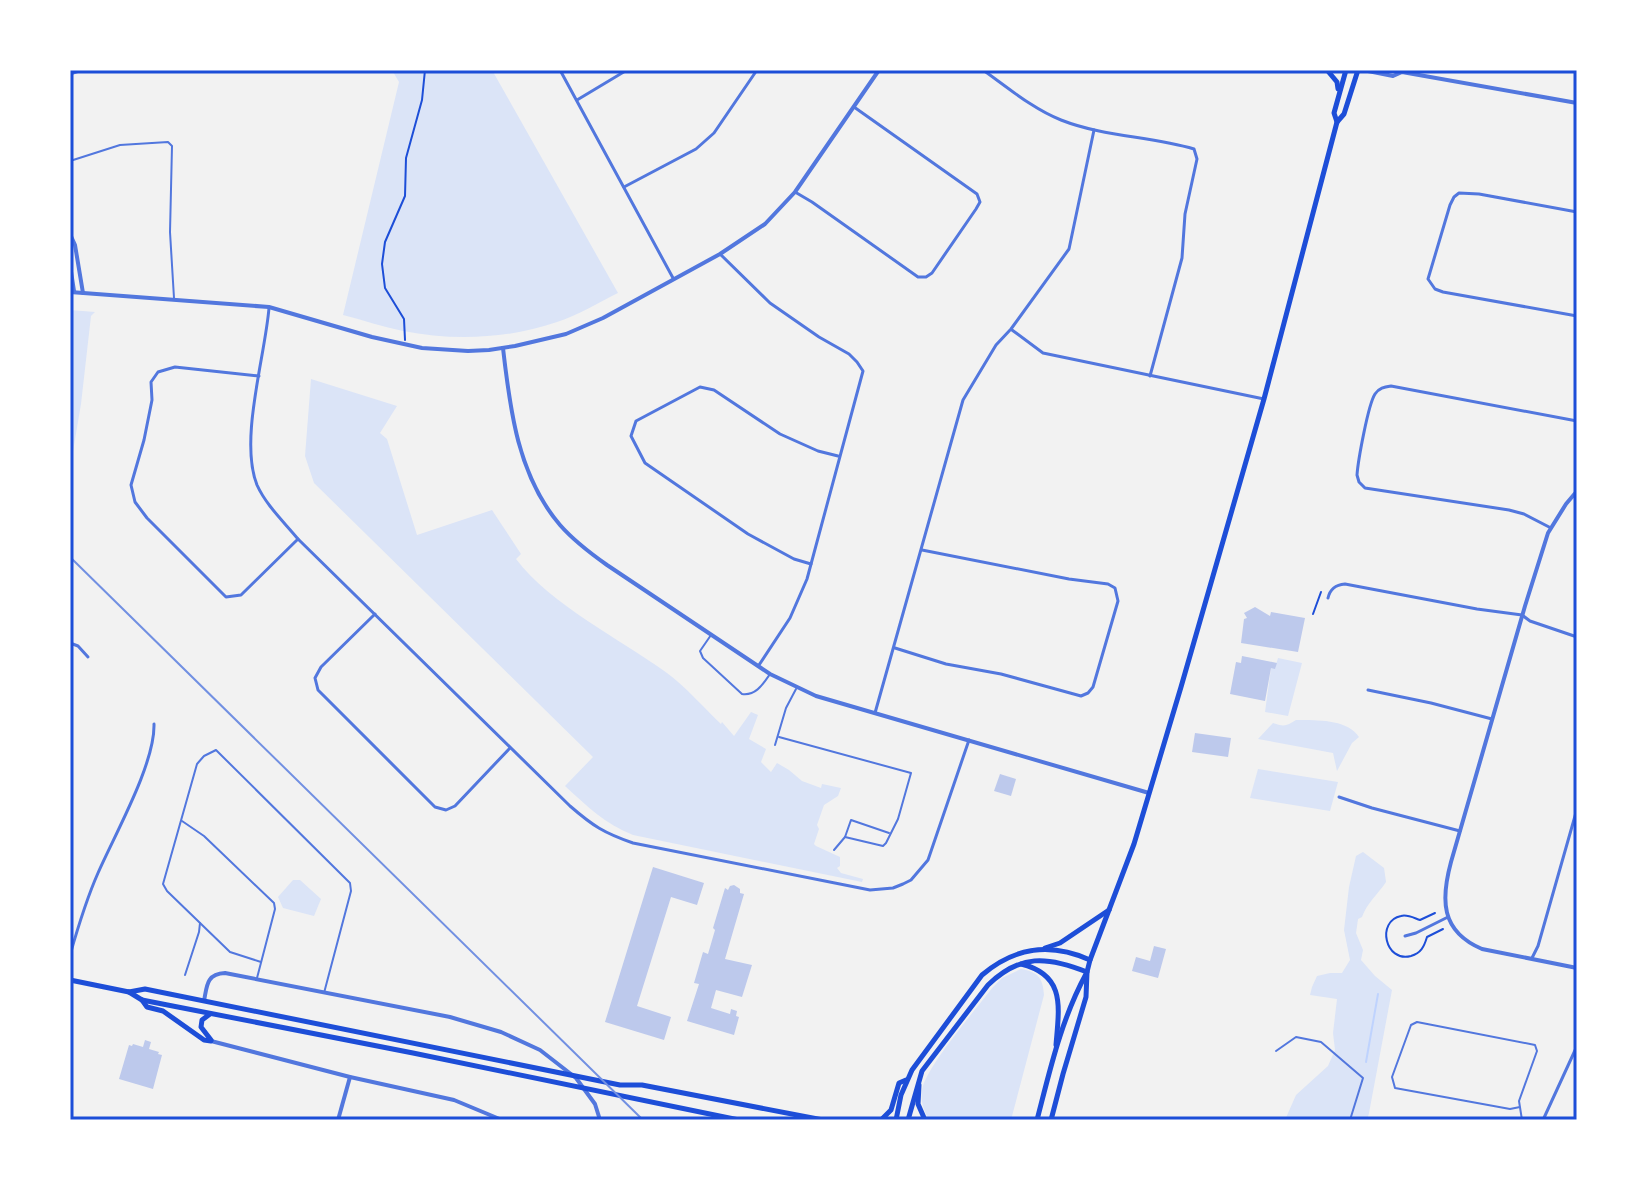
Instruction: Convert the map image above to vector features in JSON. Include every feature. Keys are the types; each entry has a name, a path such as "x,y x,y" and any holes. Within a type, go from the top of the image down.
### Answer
{"main road":[{"path":"1327,70 1337,82 1339,93"},
{"path":"1337,122 1334,113 1346,70"},
{"path":"1051,1120 1086,997 1090,960 1134,844 1181,687 1264,399 1337,122 1344,114 1361,70"},
{"path":"1037,951 1060,943 1109,910"},
{"path":"896,1120 906,1080 982,975 1010,956 1037,951 1064,950 1090,960"},
{"path":"908,1120 922,1071 930,1058 999,975 1020,964 1039,960 1062,962 1087,972"},
{"path":"1020,964 1045,974 1056,990 1059,1003 1056,1045"},
{"path":"1037,1120 1056,1045 1075,993 1087,972"},
{"path":"70,980 129,992 142,1000 739,1120"},
{"path":"129,992 145,989 620,1085 642,1085 823,1120"},
{"path":"142,1000 147,1007 163,1011 199,1037 211,1041"},
{"path":"211,1013 202,1020 201,1027 211,1041"},
{"path":"881,1120 891,1110 899,1083 906,1080"},
{"path":"919,1080 918,1104 925,1120"}],"street":[{"path":"70,74 82,70"},
{"path":"560,70 673,278"},
{"path":"577,100 627,70"},
{"path":"624,187 696,149 714,133 757,70"},
{"path":"70,265 72,292 269,307 405,345 468,351 503,348 566,334 603,318 720,254 765,224 795,192 879,70"},
{"path":"983,70 1061,120 1094,130 1194,149 1197,159 1185,214 1182,258 1150,376"},
{"path":"1361,70 1393,76 1401,71 1577,103"},
{"path":"795,192 918,277 932,273 980,202 977,194 854,107"},
{"path":"875,713 963,400 996,345 1069,249 1094,130"},
{"path":"1577,212 1459,193 1447,214 1428,279 1435,289 1443,292 1577,316"},
{"path":"70,235 75,245 83,293"},
{"path":"720,254 770,303 849,354 863,371 807,579 790,618 758,666"},
{"path":"269,307 251,438 252,464 265,497 298,539 590,825 633,843 870,890 893,888 911,880 928,860 969,740"},
{"path":"1011,329 1043,353 1264,399"},
{"path":"503,348 520,449 535,488 559,524 585,549 770,674 796,688 1149,793"},
{"path":"259,376 175,367 158,372 151,382 152,400 131,485 135,502 147,518 226,597 241,595 298,539"},
{"path":"1551,528 1509,510 1365,488 1357,475 1373,397 1382,387 1391,386 1577,421"},
{"path":"811,564 794,559 748,534 645,463 631,436 636,421 700,387 714,390 780,434 818,451 839,456"},
{"path":"1577,491 1551,528 1522,615 1445,888 1448,917 1457,932 1473,945 1577,968"},
{"path":"894,648 946,664 1001,674 1081,696 1093,687 1118,601 1115,588 1108,584 922,550"},
{"path":"1328,598 1333,588 1345,584 1522,615 1530,621 1577,637"},
{"path":"375,614 321,667 315,678 318,690 435,807 446,810 455,806 510,748"},
{"path":"70,643 78,646 88,657"},
{"path":"1368,690 1492,719"},
{"path":"70,955 88,896 143,774 155,734 154,724"},
{"path":"1339,797 1460,831"},
{"path":"1532,958 1577,809"},
{"path":"1405,936 1448,917"},
{"path":"204,1001 213,975 225,973 462,1020 540,1050 576,1078 595,1104 600,1120"},
{"path":"211,1041 454,1100 502,1120"},
{"path":"1543,1120 1577,1046"},
{"path":"338,1120 350,1077"}],"lane":[{"path":"70,161 129,143 168,142 172,146 170,232 174,299"},
{"path":"711,634 700,651 703,658 742,694 755,693 770,674"},
{"path":"775,745 786,708 796,688"},
{"path":"779,737 911,773 898,819 883,846 845,837"},
{"path":"261,962 230,952 163,884 197,764 216,750 347,879 351,891 324,994"},
{"path":"180,820 204,836 274,903 257,979"},
{"path":"834,850 845,837 851,820 890,833"},
{"path":"185,975 200,922"},
{"path":"1520,1107 1510,1109 1395,1088 1392,1077 1411,1025 1417,1022 1535,1045 1537,1051 1519,1101 1520,1107 1522,1120"},
{"path":"1276,1051 1296,1037 1321,1042 1363,1078 1350,1120"}],"path":[{"path":"405,345 406,326 385,288 382,264 385,242 405,196 406,158 422,100 425,70"},
{"path":"1313,614 1321,592"}],"shaded area":[{"path":"392,70 492,70 618,293 557,322 519,332 480,337 422,334 343,315 399,82"},
{"path":"70,310 95,312 91,316 70,469"},
{"path":"311,379 397,406 380,433 387,439 417,535 492,510 521,554 516,559 531,576 567,606 674,679 734,736 751,712 758,715 749,739 766,749 761,762 771,772 777,763 802,781 821,788 822,784 841,788 838,796 824,805 814,844 840,857 837,868 841,873 863,879 862,882 633,835 605,820 565,786 593,757 314,483 305,456"},
{"path":"1278,658 1302,663 1288,716 1265,712 1271,668 1275,668"},
{"path":"1296,720 1339,724 1359,737 1352,743 1337,771 1333,753 1258,739 1273,723 1285,725"},
{"path":"1258,769 1338,782 1330,811 1250,798"},
{"path":"1363,852 1384,868 1386,882 1358,919 1356,933 1363,950 1361,960 1392,990 1367,1120 1285,1120 1296,1095 1328,1066 1335,1050 1333,1033 1337,999 1310,995 1317,976 1342,973 1350,960 1344,930 1349,887 1356,856"},
{"path":"293,880 300,880 321,899 314,916 283,908 278,897"},
{"path":"1021,969 1038,977 1044,995 1011,1120 929,1120 922,1094 932,1068 993,987 1002,978"}],"building":[{"path":"1255,607 1270,616 1271,612 1305,618 1298,652 1241,643 1244,619 1247,618 1244,613"},
{"path":"1242,656 1277,663 1275,669 1271,668 1265,701 1230,694 1236,662 1241,663"},
{"path":"1195,733 1231,738 1228,757 1192,752"},
{"path":"1000,774 1016,779 1011,796 994,791"},
{"path":"653,867 704,883 697,905 671,897 637,1006 671,1017 664,1040 605,1022"},
{"path":"734,885 744,894 725,959 752,965 742,997 716,990 711,1008 730,1014 731,1009 737,1011 736,1016 739,1017 734,1035 687,1021 699,984 694,983 703,952 708,954 725,888 728,890"},
{"path":"1154,946 1166,949 1158,978 1132,971 1136,957 1150,961"},
{"path":"145,1040 151,1042 149,1049 162,1055 153,1089 119,1079 129,1045 143,1047"}],"waterway":[{"path":"1366,1062 1378,994"}],"railway":[{"path":"70,557 643,1120"}]}
